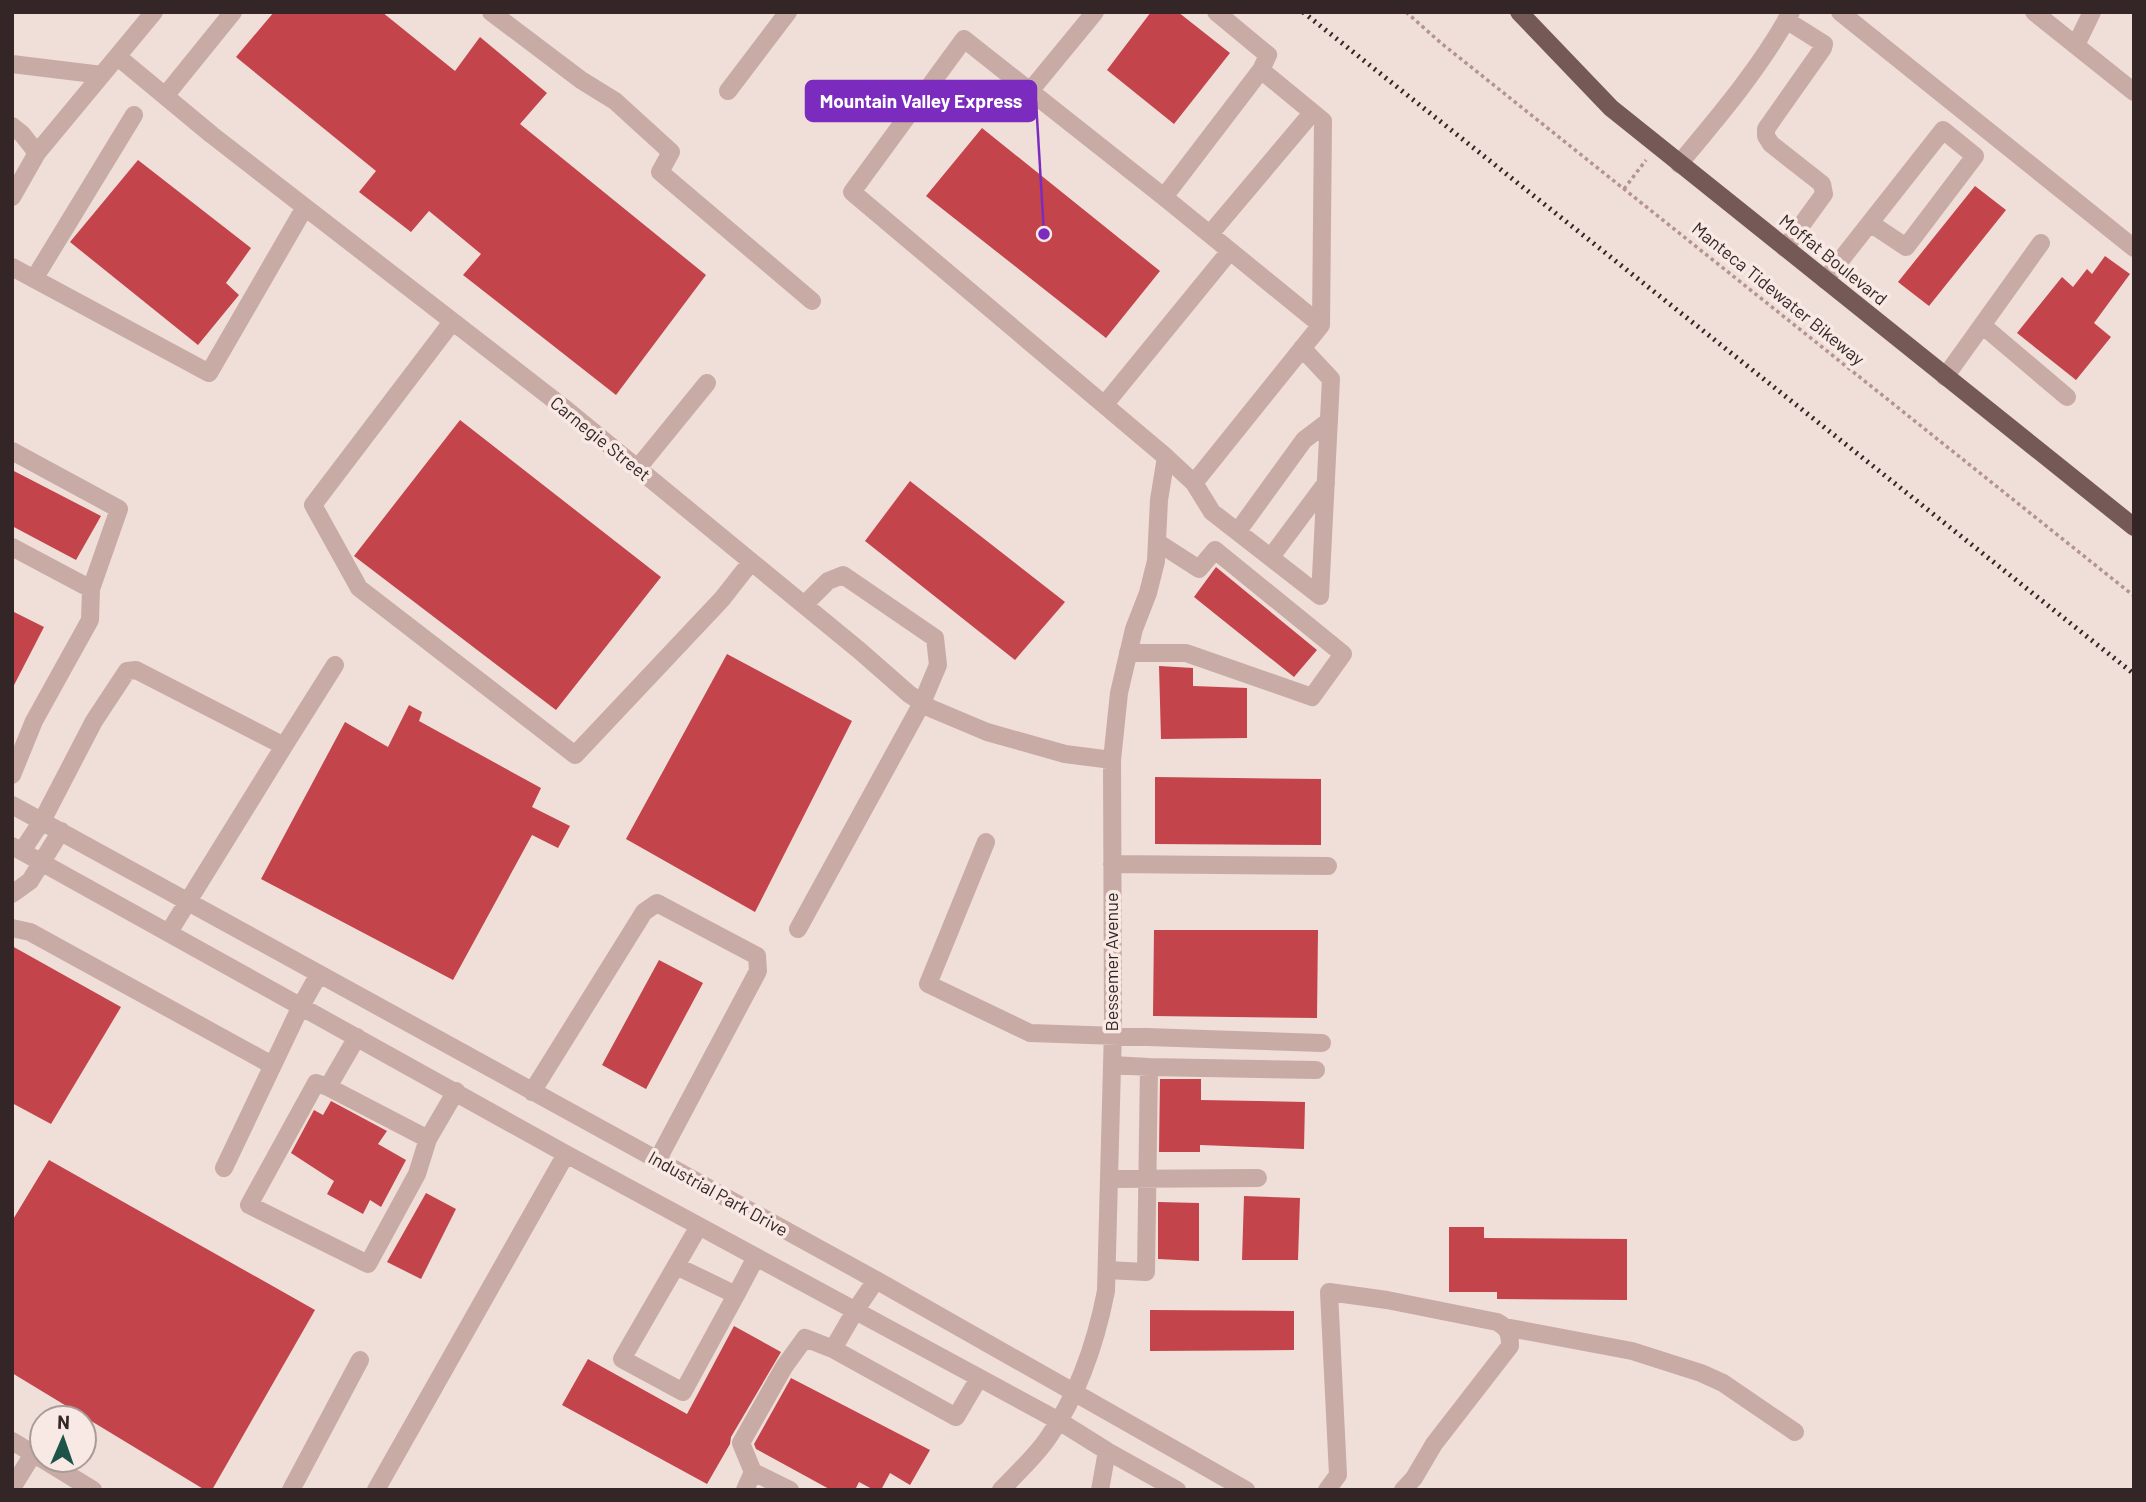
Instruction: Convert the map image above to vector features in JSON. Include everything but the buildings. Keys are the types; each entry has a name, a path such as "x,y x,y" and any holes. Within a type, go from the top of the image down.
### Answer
{"main road":[{"name":"Moffat Boulevard","path":"1519,12 1611,107 1657,146 2134,527"}],"street":[{"path":"12,197 37,153 154,12"},
{"path":"164,96 233,12"},
{"path":"491,12 581,80 615,102 671,152 660,172 812,301"},
{"path":"729,91 788,12"},
{"path":"1030,91 1095,12"},
{"path":"1164,197 1261,70 1268,55 1216,12"},
{"path":"1840,12 2134,248"},
{"path":"2034,12 2134,92"},
{"path":"2076,45 2092,12"},
{"path":"1679,164 1744,87 1788,16 1824,44 1824,48 1766,129 1766,136 1771,144 1824,188 1824,194 1785,248"},
{"path":"1302,348 1331,379 1320,596 1212,512 1194,483 1166,457 852,191 964,39 1321,325"},
{"name":"Carnegie Street","path":"118,57 637,469 922,703 988,732 1065,754 1112,760"},
{"path":"12,64 102,75"},
{"path":"1194,483 1321,325 1323,121 1261,70"},
{"path":"1210,234 1312,113"},
{"path":"34,279 134,115"},
{"path":"12,126 37,153"},
{"path":"1825,280 1943,130 1975,156 1906,247 1870,223"},
{"path":"12,267 209,373 306,207"},
{"path":"1945,377 2041,243"},
{"path":"1105,404 1230,251"},
{"path":"452,321 313,505 359,588 575,755 722,599 751,562"},
{"path":"1982,325 2067,397"},
{"path":"637,469 707,383"},
{"path":"1238,531 1304,440 1329,421"},
{"path":"12,451 119,509 91,589 90,620 34,722 12,775"},
{"name":"Bessemer Avenue","path":"1000,1490 1041,1447 1059,1421 1074,1391 1099,1324 1107,1270 1110,1179 1113,1037 1112,760 1119,693 1134,629 1148,593 1156,561 1159,500 1166,457"},
{"path":"1271,557 1326,483"},
{"path":"1128,653 1186,653 1312,697 1343,654 1215,550 1199,569 1157,542"},
{"path":"12,547 91,589"},
{"path":"798,929 922,703 939,665 935,638 843,575 828,581 804,605"},
{"path":"169,932 335,665"},
{"path":"42,821 94,721 127,671 136,670 284,746"},
{"name":"Industrial Park Drive","path":"12,805 876,1280 1074,1391 1238,1488"},
{"name":"Industrial Park Drive","path":"42,821 17,849 566,1154 1059,1421 1177,1490"},
{"path":"12,894 30,881 61,831"},
{"path":"986,842 928,985 1030,1034 1322,1043"},
{"path":"1112,864 1328,866"},
{"path":"532,1091 644,912 657,903 757,956 758,971 657,1161"},
{"path":"12,928 30,932 272,1065"},
{"path":"224,1168 272,1065 319,974"},
{"path":"328,1087 357,1037"},
{"path":"1112,1065 1317,1070"},
{"path":"1107,1270 1146,1272 1149,1067"},
{"path":"428,1139 316,1083 248,1205 368,1264 417,1174 428,1139 456,1091"},
{"path":"376,1490 566,1154"},
{"path":"1110,1179 1258,1178"},
{"path":"699,1226 622,1359 683,1392 756,1257"},
{"path":"676,1266 736,1295"},
{"path":"833,1349 876,1280"},
{"path":"1330,1489 1338,1475 1329,1292 1387,1300 1497,1322 1506,1327 1632,1351 1701,1373 1723,1383 1795,1432"},
{"path":"1403,1490 1414,1478 1434,1444 1510,1346 1510,1334 1506,1327"},
{"path":"790,1490 753,1472 741,1443 784,1367 805,1338 833,1349 956,1417 979,1378"},
{"path":"291,1490 360,1360"},
{"path":"12,1441 28,1451"},
{"path":"1100,1490 1107,1451"},
{"path":"12,1488 28,1471"},
{"path":"745,1490 753,1472"},
{"path":"66,1474 93,1490"}],"path":[{"name":"Manteca Tidewater Bikeway","path":"1406,12 1441,43 2134,596"},
{"path":"1624,189 1657,146"}],"railway":[{"path":"1303,12 2134,674"}],"place":[{"name":"Mountain Valley Express","path":"1044,234"}]}
